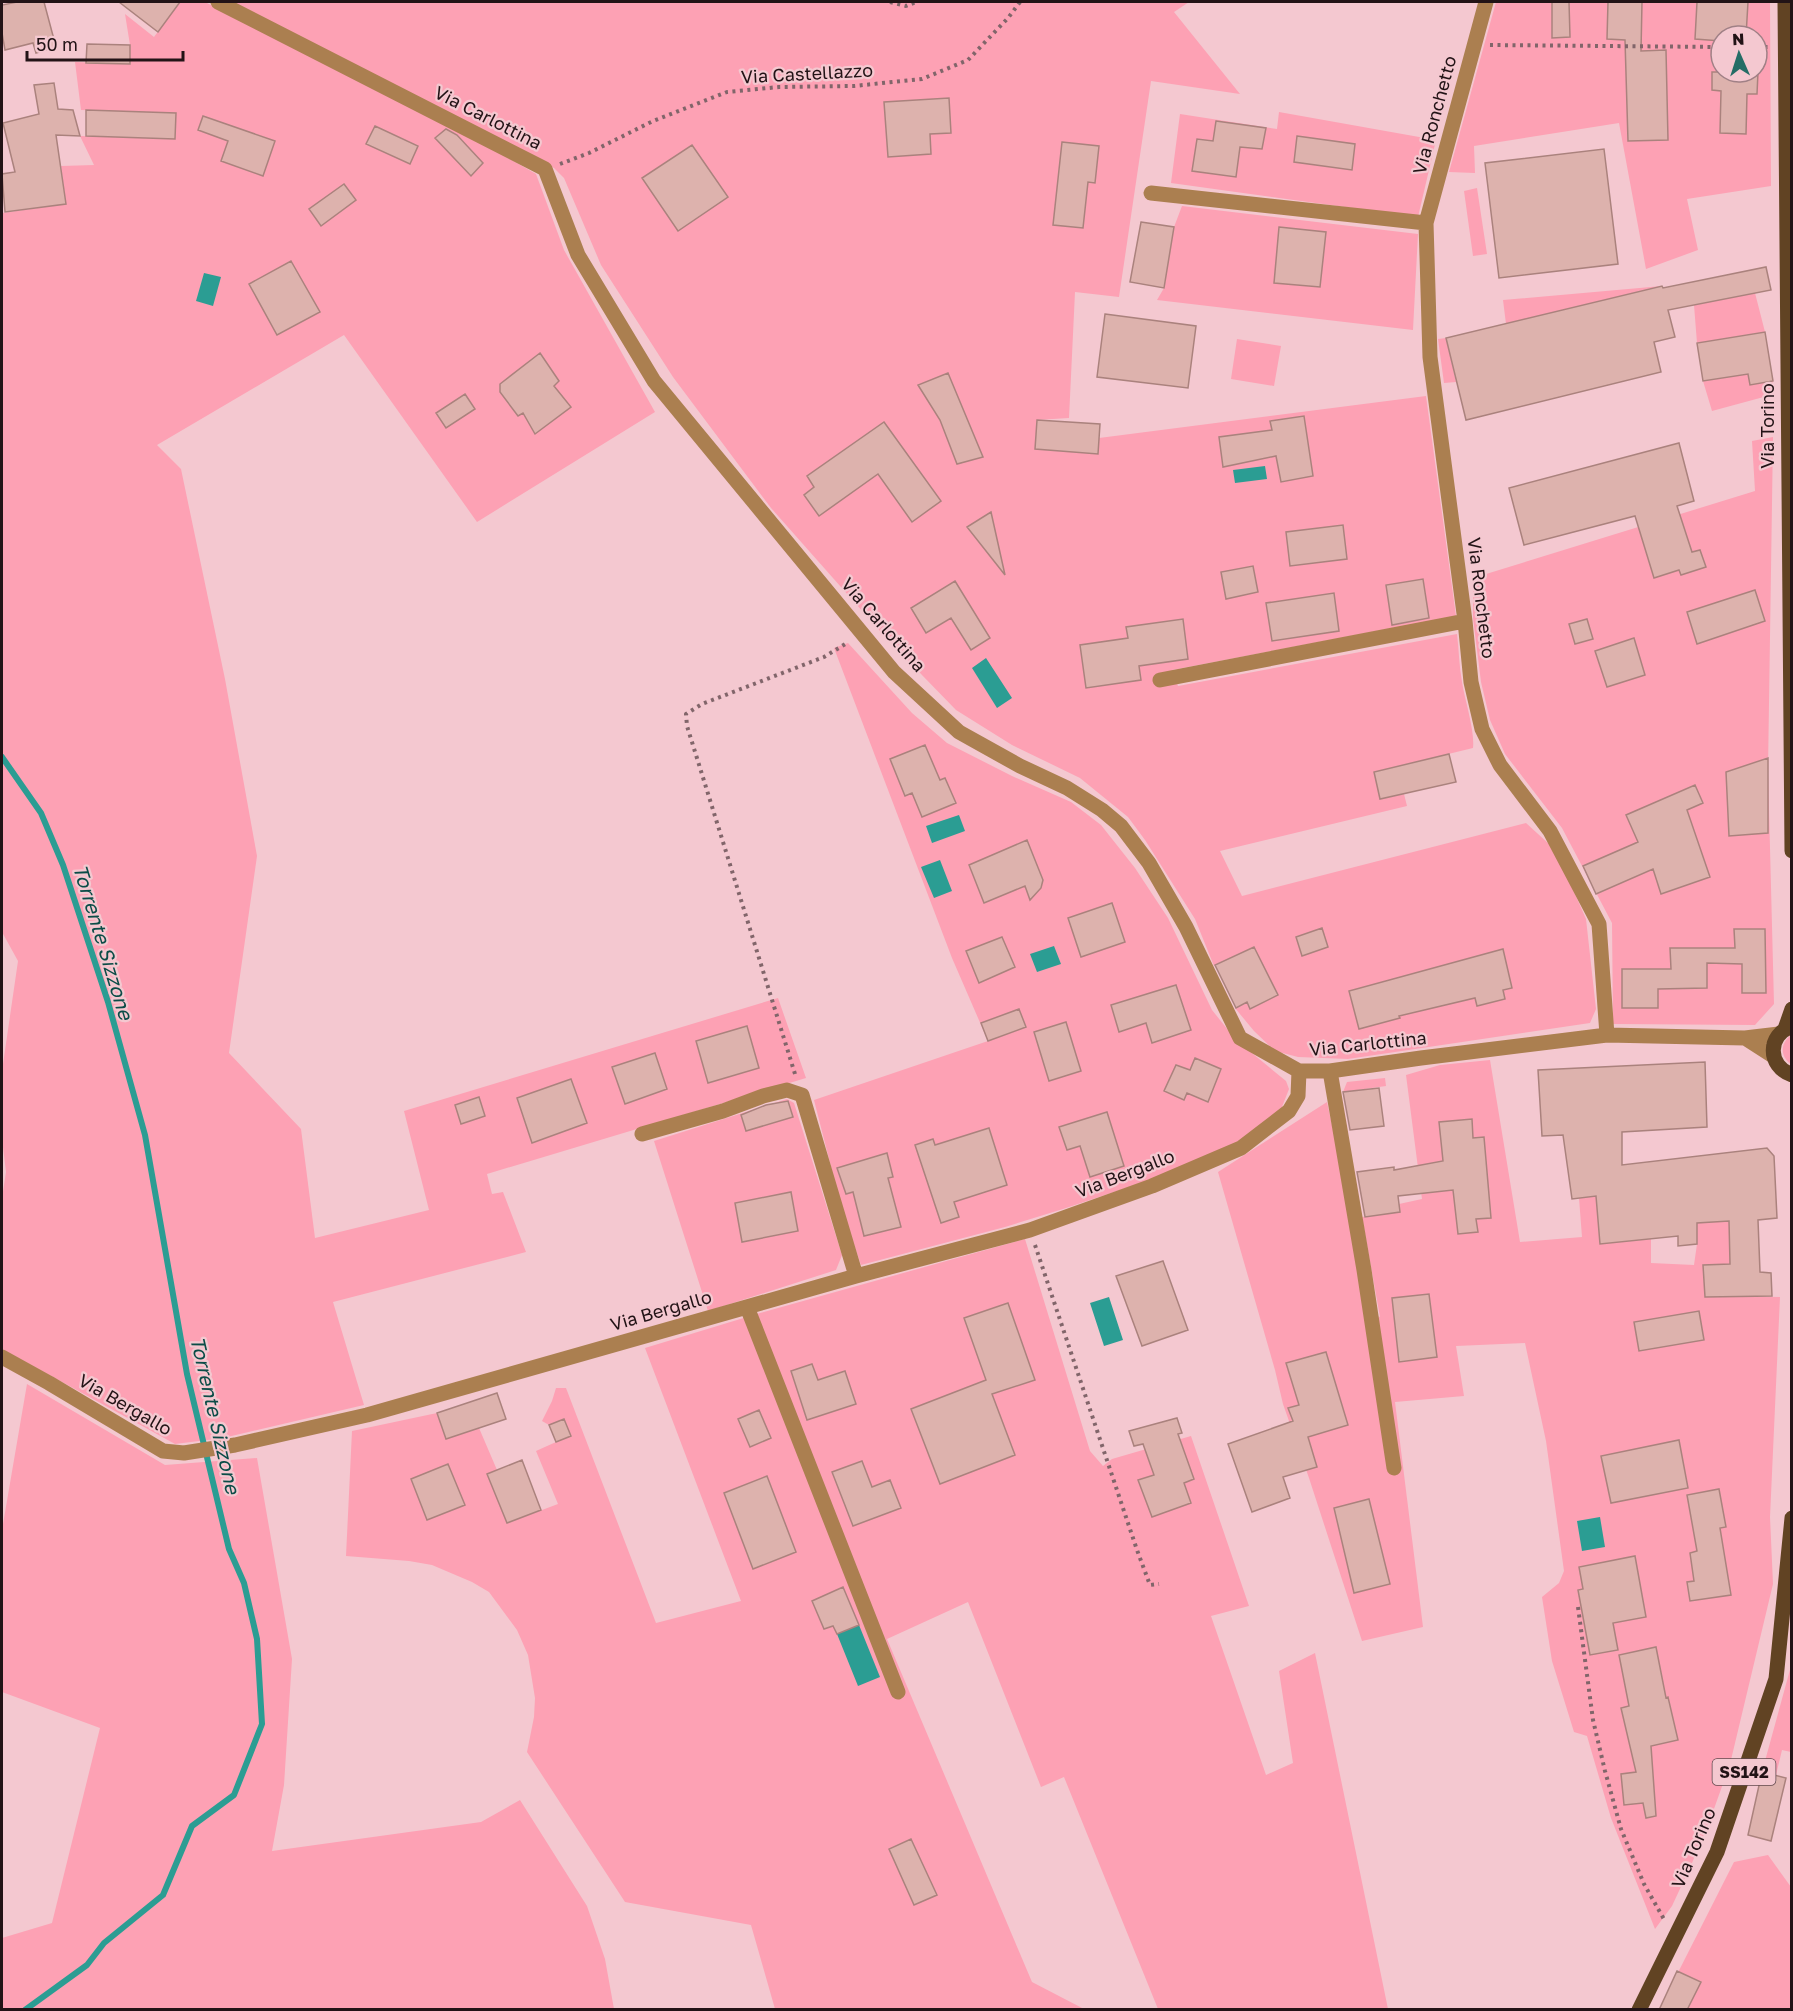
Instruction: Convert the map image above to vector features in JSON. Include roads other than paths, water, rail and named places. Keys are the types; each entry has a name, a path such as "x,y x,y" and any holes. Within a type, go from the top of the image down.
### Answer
{"main road":[{"name":"Via Torino","path":"1785,2 1791,851"},
{"path":"1790,1078 1773,1056 1773,1048 1785,1030 1791,1009"},
{"name":"Via Torino","path":"1639,2010 1717,1852 1776,1679 1791,1518"}],"street":[{"name":"Via Carlottina","path":"218,2 545,169 578,255 654,381 894,672 959,732 1020,766 1067,788 1102,810 1121,826 1149,863 1186,927 1240,1038 1299,1071 1330,1071 1607,1035"},
{"name":"Via Ronchetto","path":"1486,2 1426,223 1430,357 1472,682 1482,729 1500,765 1550,831 1599,924 1607,1035"},
{"path":"1151,193 1426,223"},
{"path":"1160,680 1465,621"},
{"path":"1607,1035 1745,1038 1785,1030"},
{"path":"1745,1038 1773,1056"},
{"name":"Via Bergallo","path":"2,1357 164,1451 184,1453 235,1445 367,1415 856,1276 1030,1230 1152,1186 1241,1148 1289,1111 1298,1096 1299,1071"},
{"path":"1330,1071 1364,1270 1394,1468"},
{"path":"642,1134 787,1090 802,1095 856,1276"},
{"path":"747,1307 898,1692"}],"water":[{"path":"204,273 221,277 213,306 196,301"},
{"path":"1265,466 1267,479 1235,483 1233,470"},
{"path":"986,658 1012,698 997,708 972,668"},
{"path":"959,815 965,831 932,843 926,826"},
{"path":"940,860 952,891 934,898 921,867"},
{"path":"1054,946 1061,964 1037,972 1030,954"},
{"path":"1109,1297 1123,1340 1104,1346 1090,1303"},
{"path":"1600,1517 1605,1547 1582,1551 1577,1521"},
{"path":"859,1625 880,1677 858,1686 837,1634"}],"waterway":[{"name":"Torrente Sizzone","path":"2,757 41,813 63,865 108,1002 145,1135 187,1374 229,1549 244,1583 257,1639 262,1724 234,1795 192,1826 163,1895 104,1943 87,1965 25,2010"}]}
